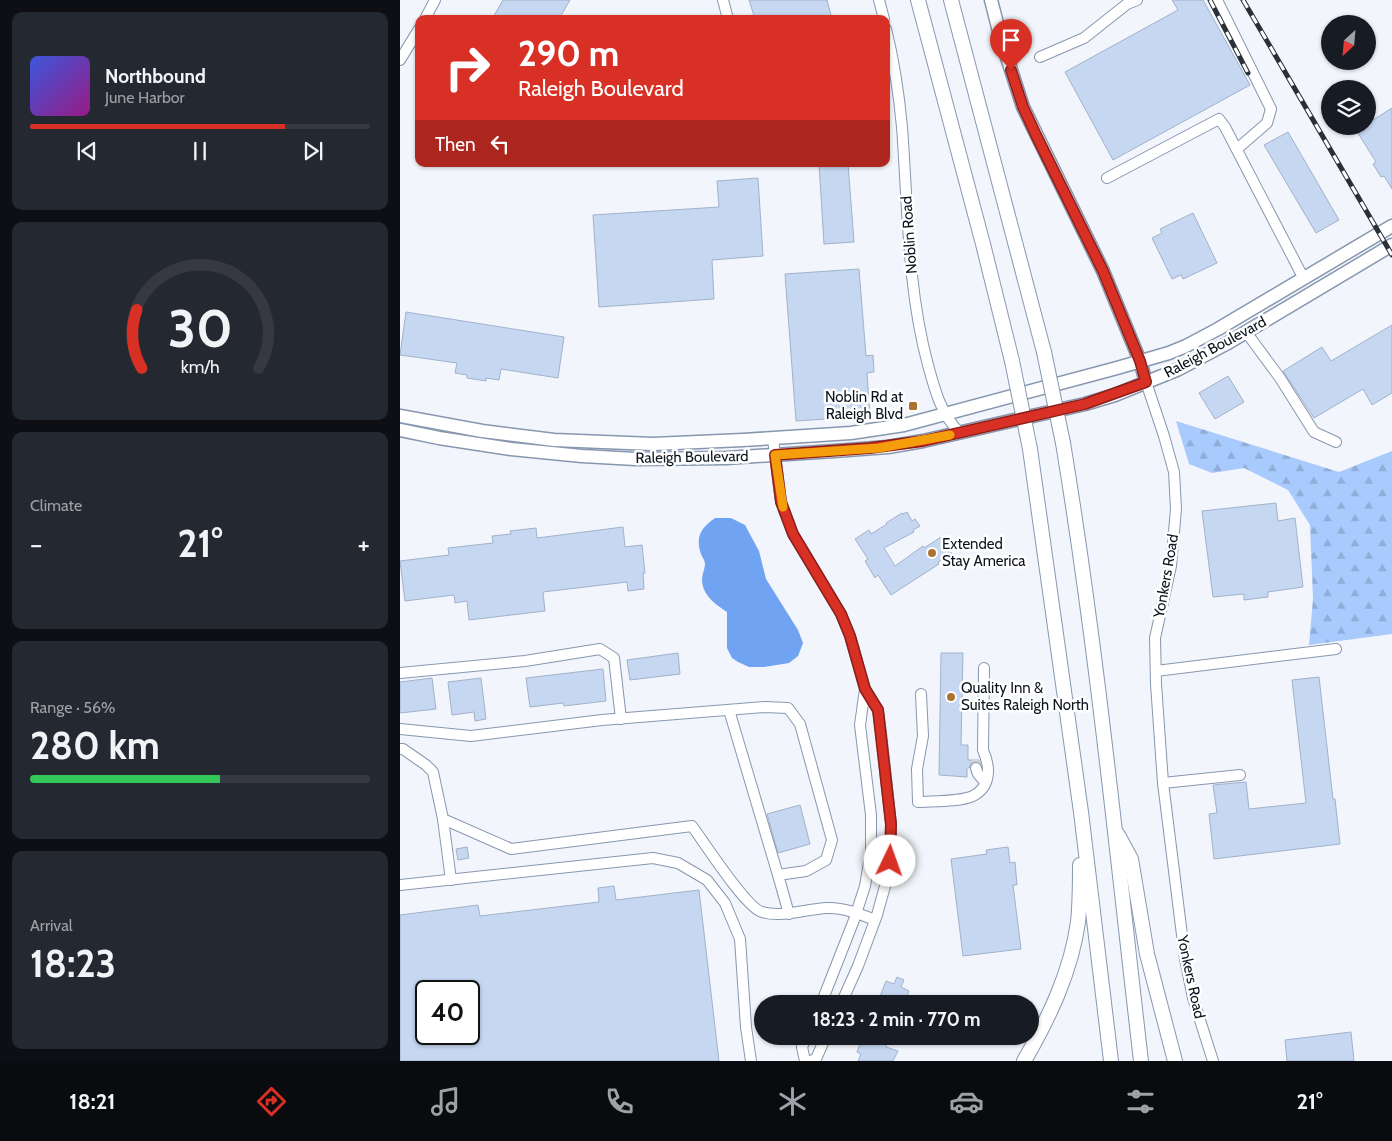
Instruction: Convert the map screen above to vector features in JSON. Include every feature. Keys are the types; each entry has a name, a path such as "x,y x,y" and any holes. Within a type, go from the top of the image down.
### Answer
{"highway":[{"path":"918,0 983,244 1012,361 1030,449 1081,812 1111,1061"},
{"path":"951,0 1044,352 1063,443 1080,548 1141,1061"},
{"path":"1024,1061 1041,1032 1056,998 1071,955 1080,904 1081,812"},
{"path":"1114,829 1131,859 1147,954 1175,1061"}],"main road":[{"name":"Yonkers Road","path":"991,0 1001,40 1023,107 1103,271 1140,361 1146,382"},
{"name":"Raleigh Boulevard","path":"400,416 482,431 554,440 653,444 869,431 904,425 1169,353 1202,338 1392,226"},
{"name":"Raleigh Boulevard","path":"400,430 491,447 582,456 690,459 775,455 888,446 960,433 1085,404 1146,382 1196,361 1392,245"}],"street":[{"path":"427,15 435,0"},
{"path":"723,0 727,15"},
{"path":"879,0 883,15"},
{"path":"1040,57 1084,38 1127,4 1137,0"},
{"path":"1217,0 1271,109 1267,123 1237,149"},
{"path":"400,60 415,36"},
{"name":"Noblin Road","path":"890,46 902,124 914,296 922,342 937,398 944,414 960,433"},
{"path":"1107,178 1219,119 1237,149 1304,279"},
{"path":"1246,332 1280,378 1314,432 1336,442"},
{"name":"Yonkers Road","path":"1146,382 1174,472 1176,508 1171,566 1156,638 1156,671 1163,782 1185,959 1193,998 1213,1061"},
{"path":"774,438 781,502 793,534 841,614 850,636 865,689 878,710 891,824 887,879 875,920 846,995"},
{"path":"1156,671 1336,649"},
{"path":"400,673 526,661 600,650 614,658 621,718"},
{"path":"921,694 923,736 917,769 918,802 968,797 979,791 989,774 989,767 983,750 984,668"},
{"path":"825,995 857,913 869,868 872,833 860,725 865,689"},
{"path":"400,729 471,736 621,718 765,707 788,708 800,724 832,840 826,860 806,870 778,875"},
{"path":"728,710 789,914"},
{"path":"400,749 426,764 433,772 443,819 450,880"},
{"path":"983,750 977,757 976,764 978,774 986,782"},
{"path":"1163,782 1240,775"},
{"path":"443,819 512,849 692,826 740,893 761,912 789,914 828,908 857,913 875,920"},
{"path":"400,885 653,858 678,863 707,880 725,903 740,939 746,1027 751,1061"},
{"path":"803,1045 805,1061"},
{"path":"810,1061 816,1059 822,1045"}],"green space":[{"path":"1176,421 1339,472 1392,451 1392,634 1309,645 1313,599 1310,525 1288,490 1244,468 1212,473 1189,464"}],"shaded area":[{"path":"715,518 731,518 745,525 759,551 766,579 798,630 803,643 798,656 789,663 749,667 732,658 727,648 727,612 718,606 704,590 702,577 705,561 699,548 700,533"}],"building":[{"path":"503,0 570,0 561,15 494,15"},
{"path":"749,0 827,0 831,15 754,15"},
{"path":"1172,0 1203,0 1250,85 1113,160 1065,72 1178,10"},
{"path":"1392,108 1392,189 1373,164 1376,162 1359,135 1376,135 1376,118"},
{"path":"1288,132 1339,220 1316,233 1264,145"},
{"path":"819,167 848,167 854,242 824,244"},
{"path":"758,178 763,256 712,260 714,299 599,307 593,215 719,207 717,181"},
{"path":"1193,213 1217,263 1183,279 1181,275 1172,279 1152,238 1162,233 1160,229"},
{"path":"859,269 866,356 873,355 874,372 867,373 870,416 796,421 785,274"},
{"path":"406,312 564,337 558,378 501,369 499,380 486,378 486,381 467,378 467,375 455,373 457,363 400,355"},
{"path":"1392,325 1392,393 1372,405 1363,389 1314,418 1283,371 1322,347 1331,361"},
{"path":"1228,376 1244,402 1215,419 1199,393"},
{"path":"1276,503 1278,521 1295,518 1303,587 1268,592 1268,597 1244,600 1244,594 1213,597 1202,511"},
{"name":"Extended Stay America","path":"907,512 912,521 915,519 920,526 913,530 914,532 884,548 895,566 923,546 924,548 941,537 952,554 891,595 878,575 875,578 865,561 868,559 855,539 869,530 871,534 902,513"},
{"path":"623,527 625,547 642,545 645,573 643,573 644,589 628,591 627,582 543,592 545,611 469,620 467,601 455,603 454,595 405,601 400,561 449,555 448,548 493,543 492,536 511,534 510,531 536,528 537,538"},
{"path":"678,653 680,674 630,680 627,660"},
{"name":"Quality Inn & Suites Raleigh North","path":"941,653 963,653 961,745 968,745 968,760 979,760 980,762 974,761 971,763 969,768 967,768 967,777 939,775"},
{"path":"603,669 606,701 564,706 563,703 530,707 526,678"},
{"path":"1319,677 1340,844 1214,859 1209,814 1217,813 1213,785 1246,782 1249,809 1306,803 1292,680"},
{"path":"432,678 436,709 400,713 400,682"},
{"path":"481,678 486,719 475,721 474,712 452,715 448,682"},
{"path":"800,805 810,844 778,853 767,814"},
{"path":"467,847 469,858 458,860 456,849"},
{"path":"1008,847 1010,863 1015,862 1017,885 1013,885 1021,949 963,956 951,859 987,854 986,850"},
{"path":"614,886 616,900 699,890 719,1061 400,1061 400,915 478,905 480,916 599,902 598,888"},
{"path":"897,977 904,980 901,987 909,991 907,995 881,995 886,981 894,984"},
{"path":"1351,1032 1354,1061 1287,1061 1285,1040"},
{"path":"860,1045 887,1045 886,1047 898,1051 893,1061 858,1061 861,1054 857,1052"}],"tunnel":[{"path":"976,768 977,760"}],"railway":[{"path":"1210,0 1248,73"},
{"path":"1243,0 1392,255"}],"slow traffic":[{"path":"783,507 775,455 879,448 950,435"}],"place":[{"name":"Noblin Rd at Raleigh Blvd","path":"913,406"},
{"name":"Extended Stay America","path":"932,553"},
{"name":"Quality Inn & Suites Raleigh North","path":"951,697"}],"route":[{"path":"890,861 891,824 878,710 865,689 850,636 841,614 793,534 781,502 775,455 870,448 923,441 1085,404 1115,395 1146,382 1140,361 1103,271 1023,107 1011,70"}]}
